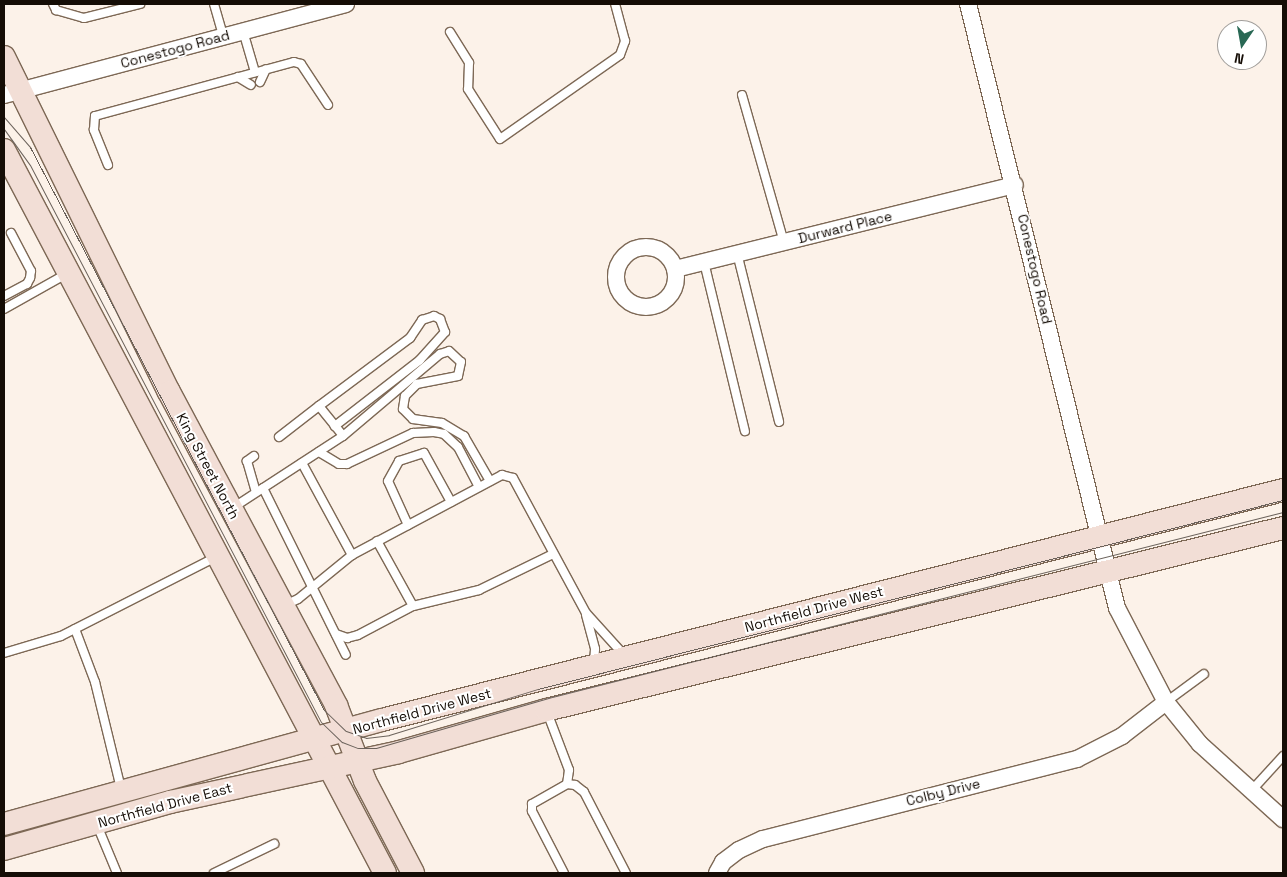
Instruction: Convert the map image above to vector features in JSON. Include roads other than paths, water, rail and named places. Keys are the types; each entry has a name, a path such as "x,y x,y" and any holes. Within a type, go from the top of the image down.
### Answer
{"main road":[{"name":"King Street North","path":"4,57 11,93 230,510 336,705 358,762 414,873"},
{"path":"4,150 70,272 313,739 385,873"},
{"name":"Northfield Drive West","path":"313,739 1099,535 1283,490"},
{"path":"358,762 546,710 1283,528"},
{"name":"Northfield Drive East","path":"4,824 313,739"},
{"name":"Northfield Drive East","path":"4,849 170,802 328,766 358,762"}],"street":[{"name":"Conestogo Road","path":"11,93 346,4"},
{"name":"Conestogo Road","path":"968,4 1015,185 1099,535"},
{"name":"Durward Place","path":"675,269 1015,185"},
{"path":"1099,535 1117,608 1166,702 1200,744 1283,819"},
{"name":"Colby Drive","path":"717,873 723,862 756,841 1077,759 1122,736 1166,702"}],"lane":[{"path":"53,4 56,10 84,18 140,4"},
{"path":"214,4 223,36"},
{"path":"450,32 470,63 468,89 500,140 620,55 624,41 615,4"},
{"path":"243,30 255,72"},
{"path":"108,165 94,130 94,116 266,69 294,62 301,64 328,105"},
{"path":"260,82 266,69"},
{"path":"238,77 251,84"},
{"path":"742,95 784,242"},
{"path":"4,296 27,284 31,272 11,233"},
{"path":"737,254 779,422"},
{"path":"704,262 745,431"},
{"path":"4,309 70,272"},
{"path":"279,436 410,338 422,320 434,316 440,319 445,332 420,360 335,426"},
{"path":"230,510 343,436 440,354 449,351 461,362 458,376 417,384 405,396 404,409 413,419 442,423 464,436 490,480"},
{"path":"319,406 343,436"},
{"path":"319,452 340,464 347,464 413,433 434,432 444,434 458,447 479,487"},
{"path":"408,525 388,481 399,461 424,453 451,502"},
{"path":"254,456 246,461 256,492"},
{"path":"302,463 352,555"},
{"path":"283,606 314,586 352,555 502,475 513,478 586,613 627,658"},
{"path":"264,488 314,586 346,655"},
{"path":"377,541 413,606"},
{"path":"336,634 348,638 358,635 413,606 479,590 553,554"},
{"path":"4,653 74,629 218,557"},
{"path":"586,613 595,649 594,666"},
{"path":"74,629 95,682 121,791"},
{"path":"1166,702 1204,674"},
{"path":"546,710 569,770 567,784"},
{"path":"1252,790 1283,756"},
{"path":"564,873 532,811 532,804 567,784 575,785 584,792 626,873"},
{"path":"96,824 117,873"},
{"path":"214,873 274,844"}],"tram line":[{"path":"4,117 30,147 324,710 346,731 366,738 389,735 538,689 1283,500"},
{"path":"4,129 30,165 321,722 342,742 358,748 376,748 552,697 1283,512"}]}
